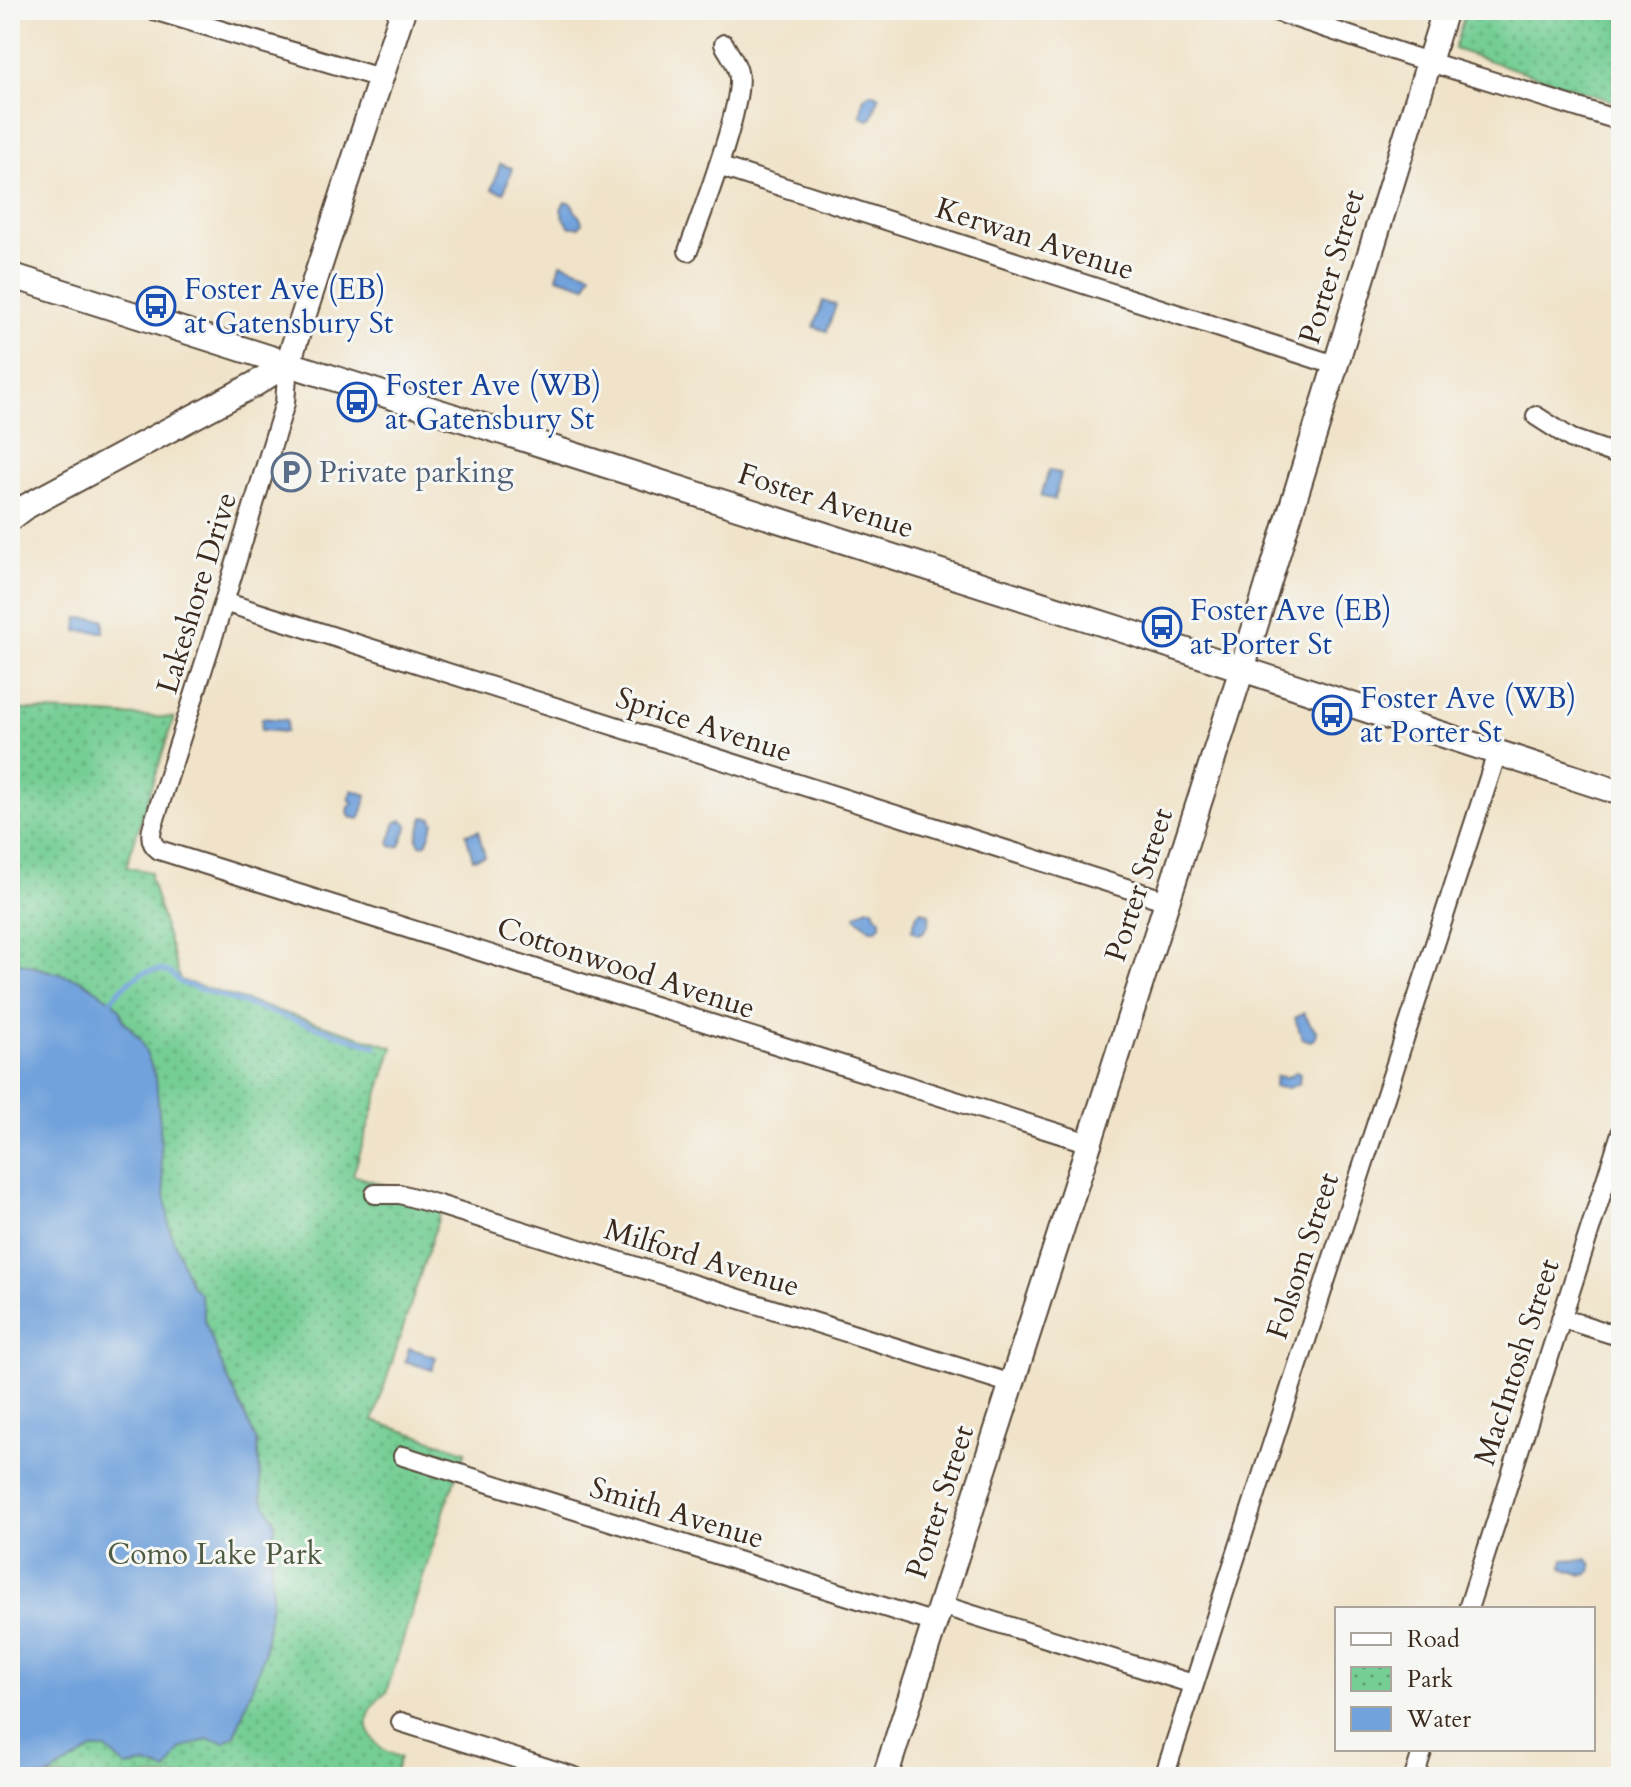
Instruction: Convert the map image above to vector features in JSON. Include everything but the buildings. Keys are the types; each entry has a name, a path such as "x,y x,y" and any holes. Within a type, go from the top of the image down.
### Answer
{"street":[{"path":"153,10 380,78"},
{"path":"10,519 288,363 403,10"},
{"path":"1272,10 1621,121"},
{"name":"Porter Street","path":"885,1777 1242,669 1445,10"},
{"path":"688,251 718,166 739,92 738,72 724,44"},
{"name":"Kerwan Avenue","path":"718,166 1335,365"},
{"name":"Foster Avenue","path":"10,275 1621,793"},
{"name":"Lakeshore Drive","path":"151,839 285,403 288,363"},
{"path":"1536,416 1572,439 1621,456"},
{"name":"Sprice Avenue","path":"224,602 1167,901"},
{"name":"Folsom Street","path":"1164,1777 1497,753"},
{"name":"Cottonwood Avenue","path":"151,839 159,850 1089,1143"},
{"name":"MacIntosh Street","path":"1469,1607 1621,1133"},
{"name":"Milford Avenue","path":"375,1194 400,1194 425,1201 1012,1384"},
{"path":"1561,1318 1621,1337"},
{"name":"Smith Avenue","path":"403,1456 938,1614 1193,1684"},
{"path":"401,1722 575,1777"},
{"path":"1414,1777 1422,1751"}],"green space":[{"path":"1466,10 1621,10 1621,104 1454,49"},
{"name":"Como Lake Park","path":"10,709 174,718 126,867 151,872 180,980 393,1047 353,1175 443,1204 373,1421 466,1451 386,1693 370,1711 368,1720 372,1738 379,1746 400,1757 393,1777 10,1777"}],"water":[{"path":"872,93 879,96 872,118 868,120 861,116 862,105 866,96"},
{"path":"500,164 512,168 504,193 492,189"},
{"path":"565,202 573,205 582,223 579,227 570,227 563,217 561,209"},
{"path":"561,263 591,273 586,286 557,277"},
{"path":"823,301 836,305 827,331 814,327"},
{"path":"1049,470 1061,474 1054,500 1041,496"},
{"path":"78,618 104,619 104,632 77,631"},
{"path":"262,718 287,720 286,732 261,730"},
{"path":"352,790 367,795 360,819 350,817 348,813 353,803 349,799"},
{"path":"424,817 432,818 434,823 426,844 420,845 417,839"},
{"path":"402,820 408,825 400,846 392,847 389,843 396,822"},
{"path":"478,831 485,856 473,859 466,834"},
{"path":"873,908 881,919 877,929 870,929 856,917"},
{"path":"922,911 929,914 929,920 926,929 918,934 912,930 917,914"},
{"path":"10,960 81,980 120,1009 124,1021 141,1040 156,1078 161,1162 170,1231 191,1285 200,1294 205,1321 221,1363 257,1442 262,1499 274,1518 272,1595 264,1654 235,1735 225,1742 207,1739 181,1749 167,1771 146,1764 126,1767 106,1749 94,1749 46,1777 10,1777"},
{"path":"1304,1013 1316,1030 1315,1039 1310,1041 1302,1038 1295,1018"},
{"path":"1300,1073 1299,1084 1288,1088 1274,1087 1276,1076 1287,1077"},
{"path":"409,1348 436,1357 432,1370 405,1361"},
{"path":"1564,1559 1587,1559 1592,1569 1582,1575 1562,1568"}],"waterway":[{"path":"111,1000 137,976 161,970 181,983 375,1046"}],"place":[{"name":"Foster Ave (EB) at Gatensbury St","path":"156,306"},
{"name":"Foster Ave (WB) at Gatensbury St","path":"357,402"},
{"name":"Private parking","path":"291,472"},
{"name":"Foster Ave (EB) at Porter St","path":"1162,627"},
{"name":"Foster Ave (WB) at Porter St","path":"1332,715"}]}
